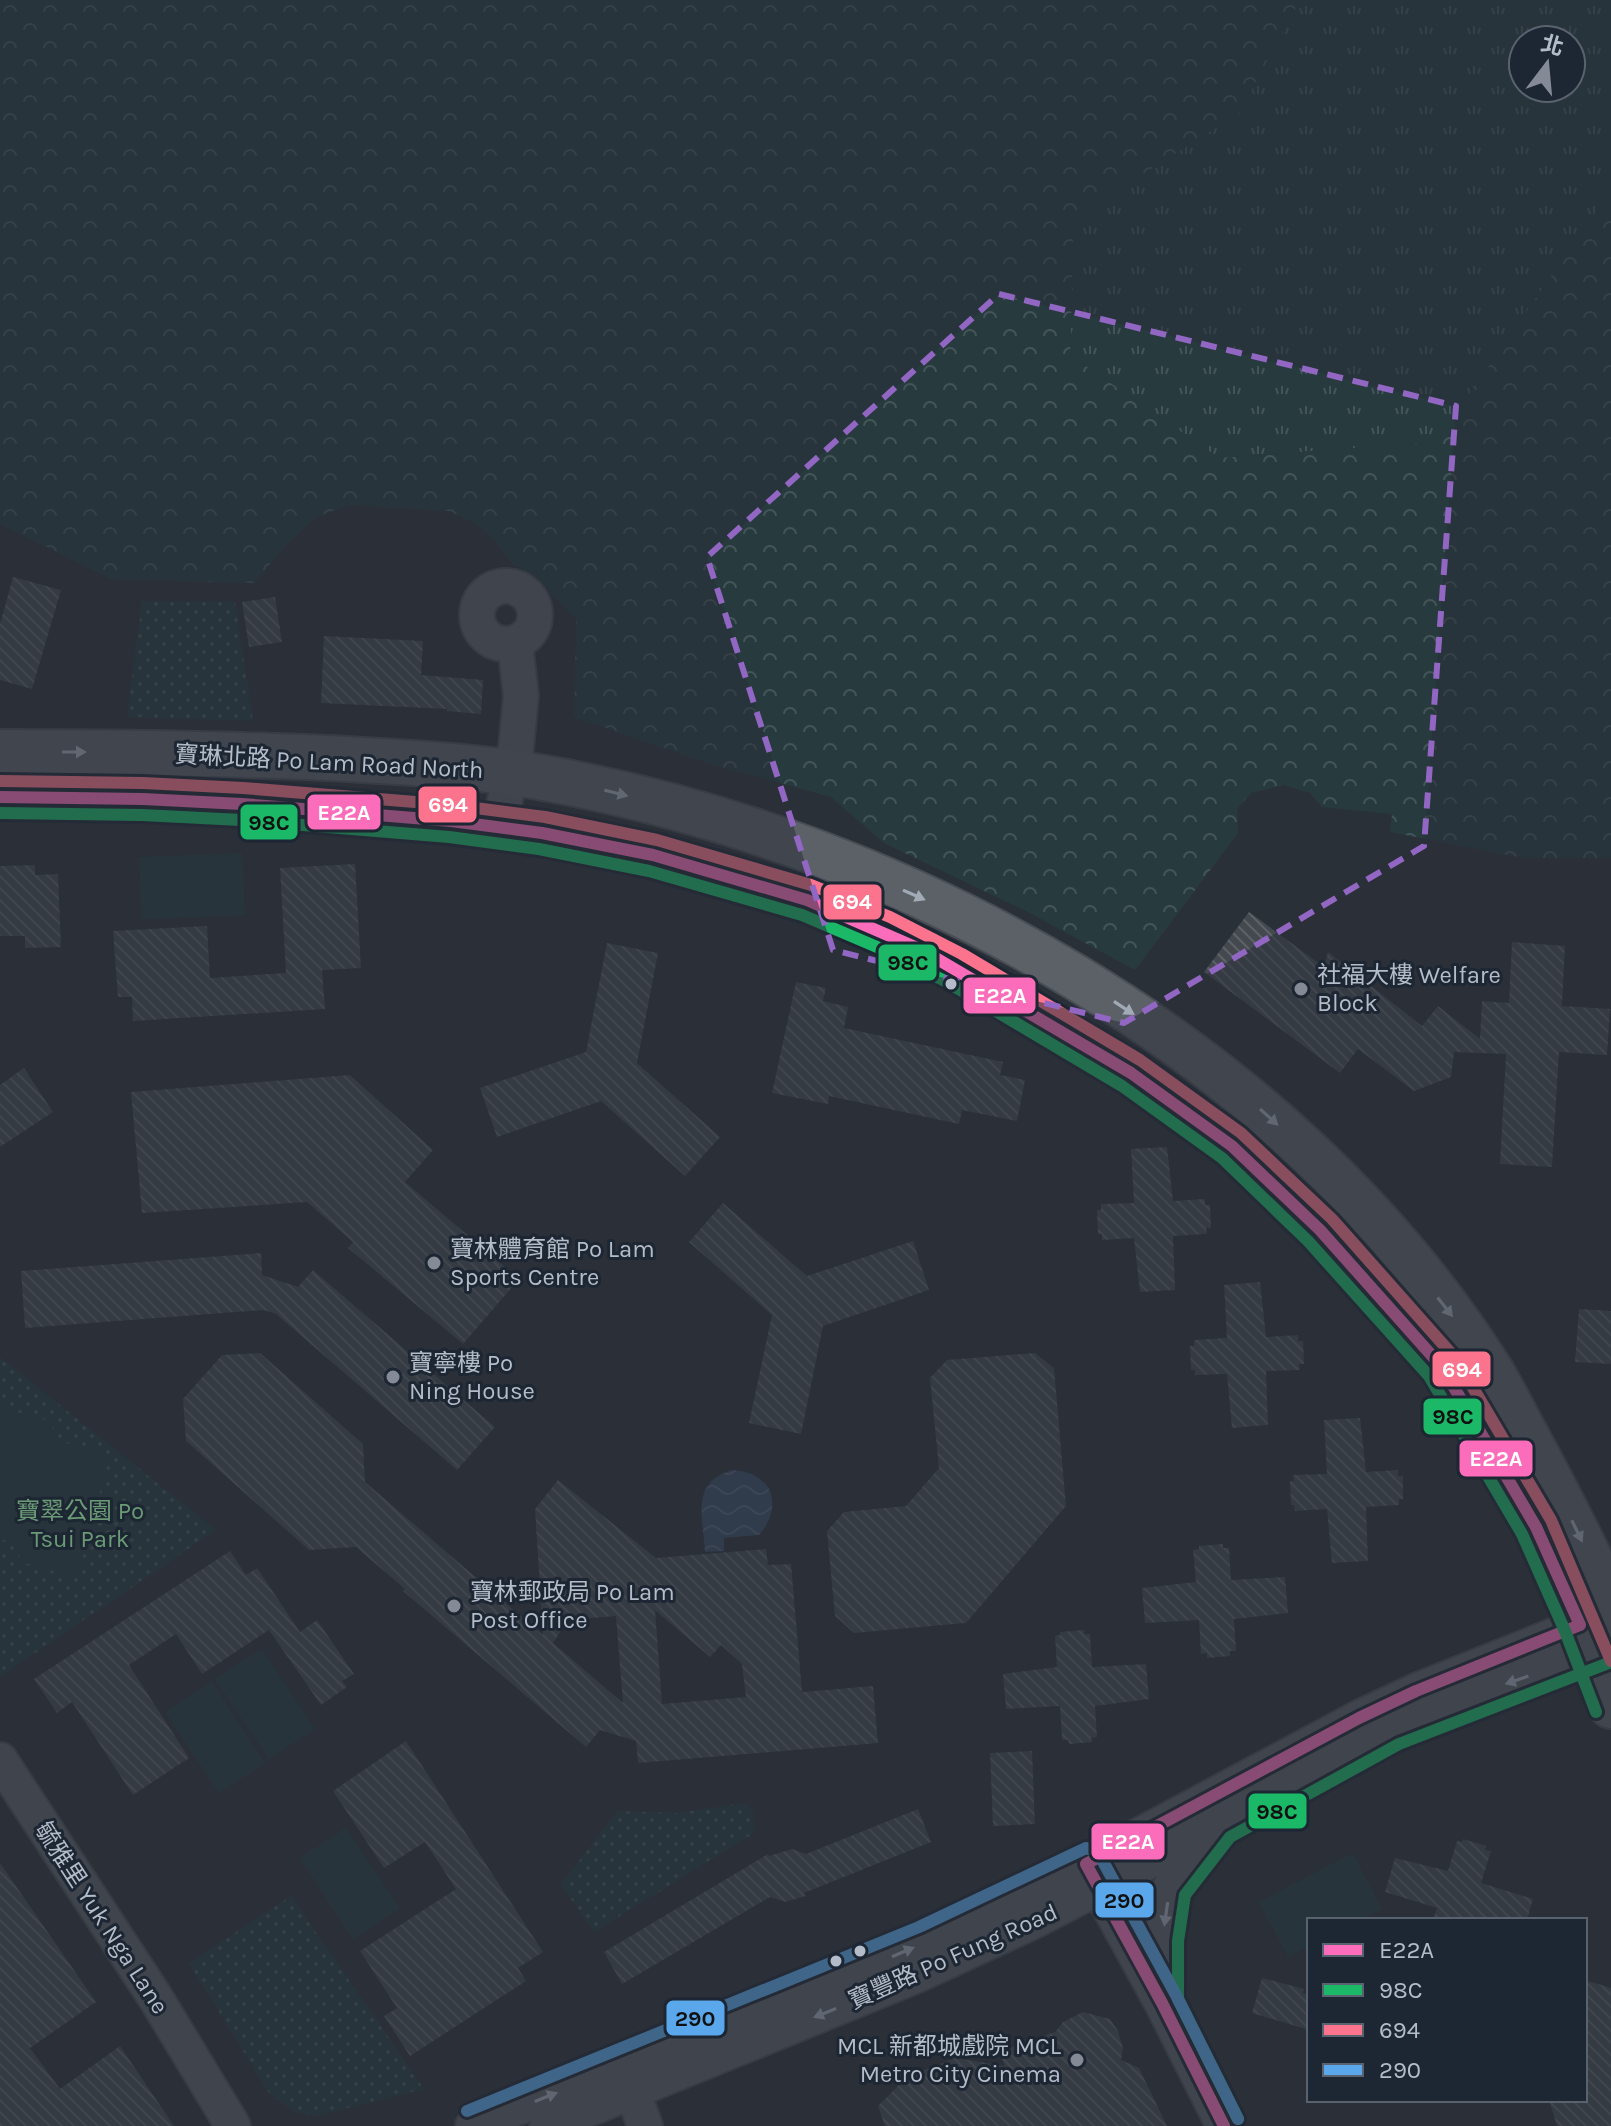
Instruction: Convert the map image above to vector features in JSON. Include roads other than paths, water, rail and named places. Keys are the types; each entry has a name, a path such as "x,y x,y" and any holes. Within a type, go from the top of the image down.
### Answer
{"main road":[{"name":"寶琳北路 Po Lam Road North","path":"0,752 259,754 406,762 511,773 601,789 762,833 830,857 1035,952 1209,1067 1277,1124 1384,1230 1456,1321 1498,1384 1565,1508 1601,1628 1611,1706"},
{"name":"寶琳北路 Po Lam Road North","path":"0,797 242,804 542,833 653,855 807,900 884,932 955,968 1131,1073 1232,1146 1320,1230 1442,1367 1536,1527 1601,1628"}],"street":[{"path":"499,828 511,773 521,696 515,643"},
{"name":"寶豐路 Po Fung Road","path":"547,2126 628,2078 926,1942 1219,1825 1392,1730 1510,1682 1601,1628"},
{"name":"寶豐路 Po Fung Road","path":"1092,1876 1359,1718 1416,1691 1601,1628"},
{"name":"毓雅里 Yuk Nga Lane","path":"0,1760 155,1997 233,2126"},
{"path":"1162,2003 1162,1940 1170,1888 1219,1825"},
{"path":"1092,1876 1162,2003 1224,2126"},
{"name":"毓雅里 Yuk Nga Lane","path":"202,2078 221,2126"},
{"path":"628,2078 645,2126"},
{"name":"寶豐路 Po Fung Road","path":"473,2126 628,2078"}],"water":[{"path":"732,1470 746,1472 765,1484 770,1492 771,1512 759,1535 724,1538 724,1551 705,1552 704,1492 710,1483"}],"place":[{"name":"社福大樓 Welfare Block","path":"1301,989"},
{"name":"寶林體育館 Po Lam Sports Centre","path":"434,1263"},
{"name":"寶寧樓 Po Ning House","path":"393,1377"},
{"name":"寶林郵政局 Po Lam Post Office","path":"454,1606"},
{"name":"MCL 新都城戲院 MCL Metro City Cinema","path":"1077,2060"}],"park label":[{"name":"寶翠公園 Po Tsui Park","path":"80,1525"}]}
